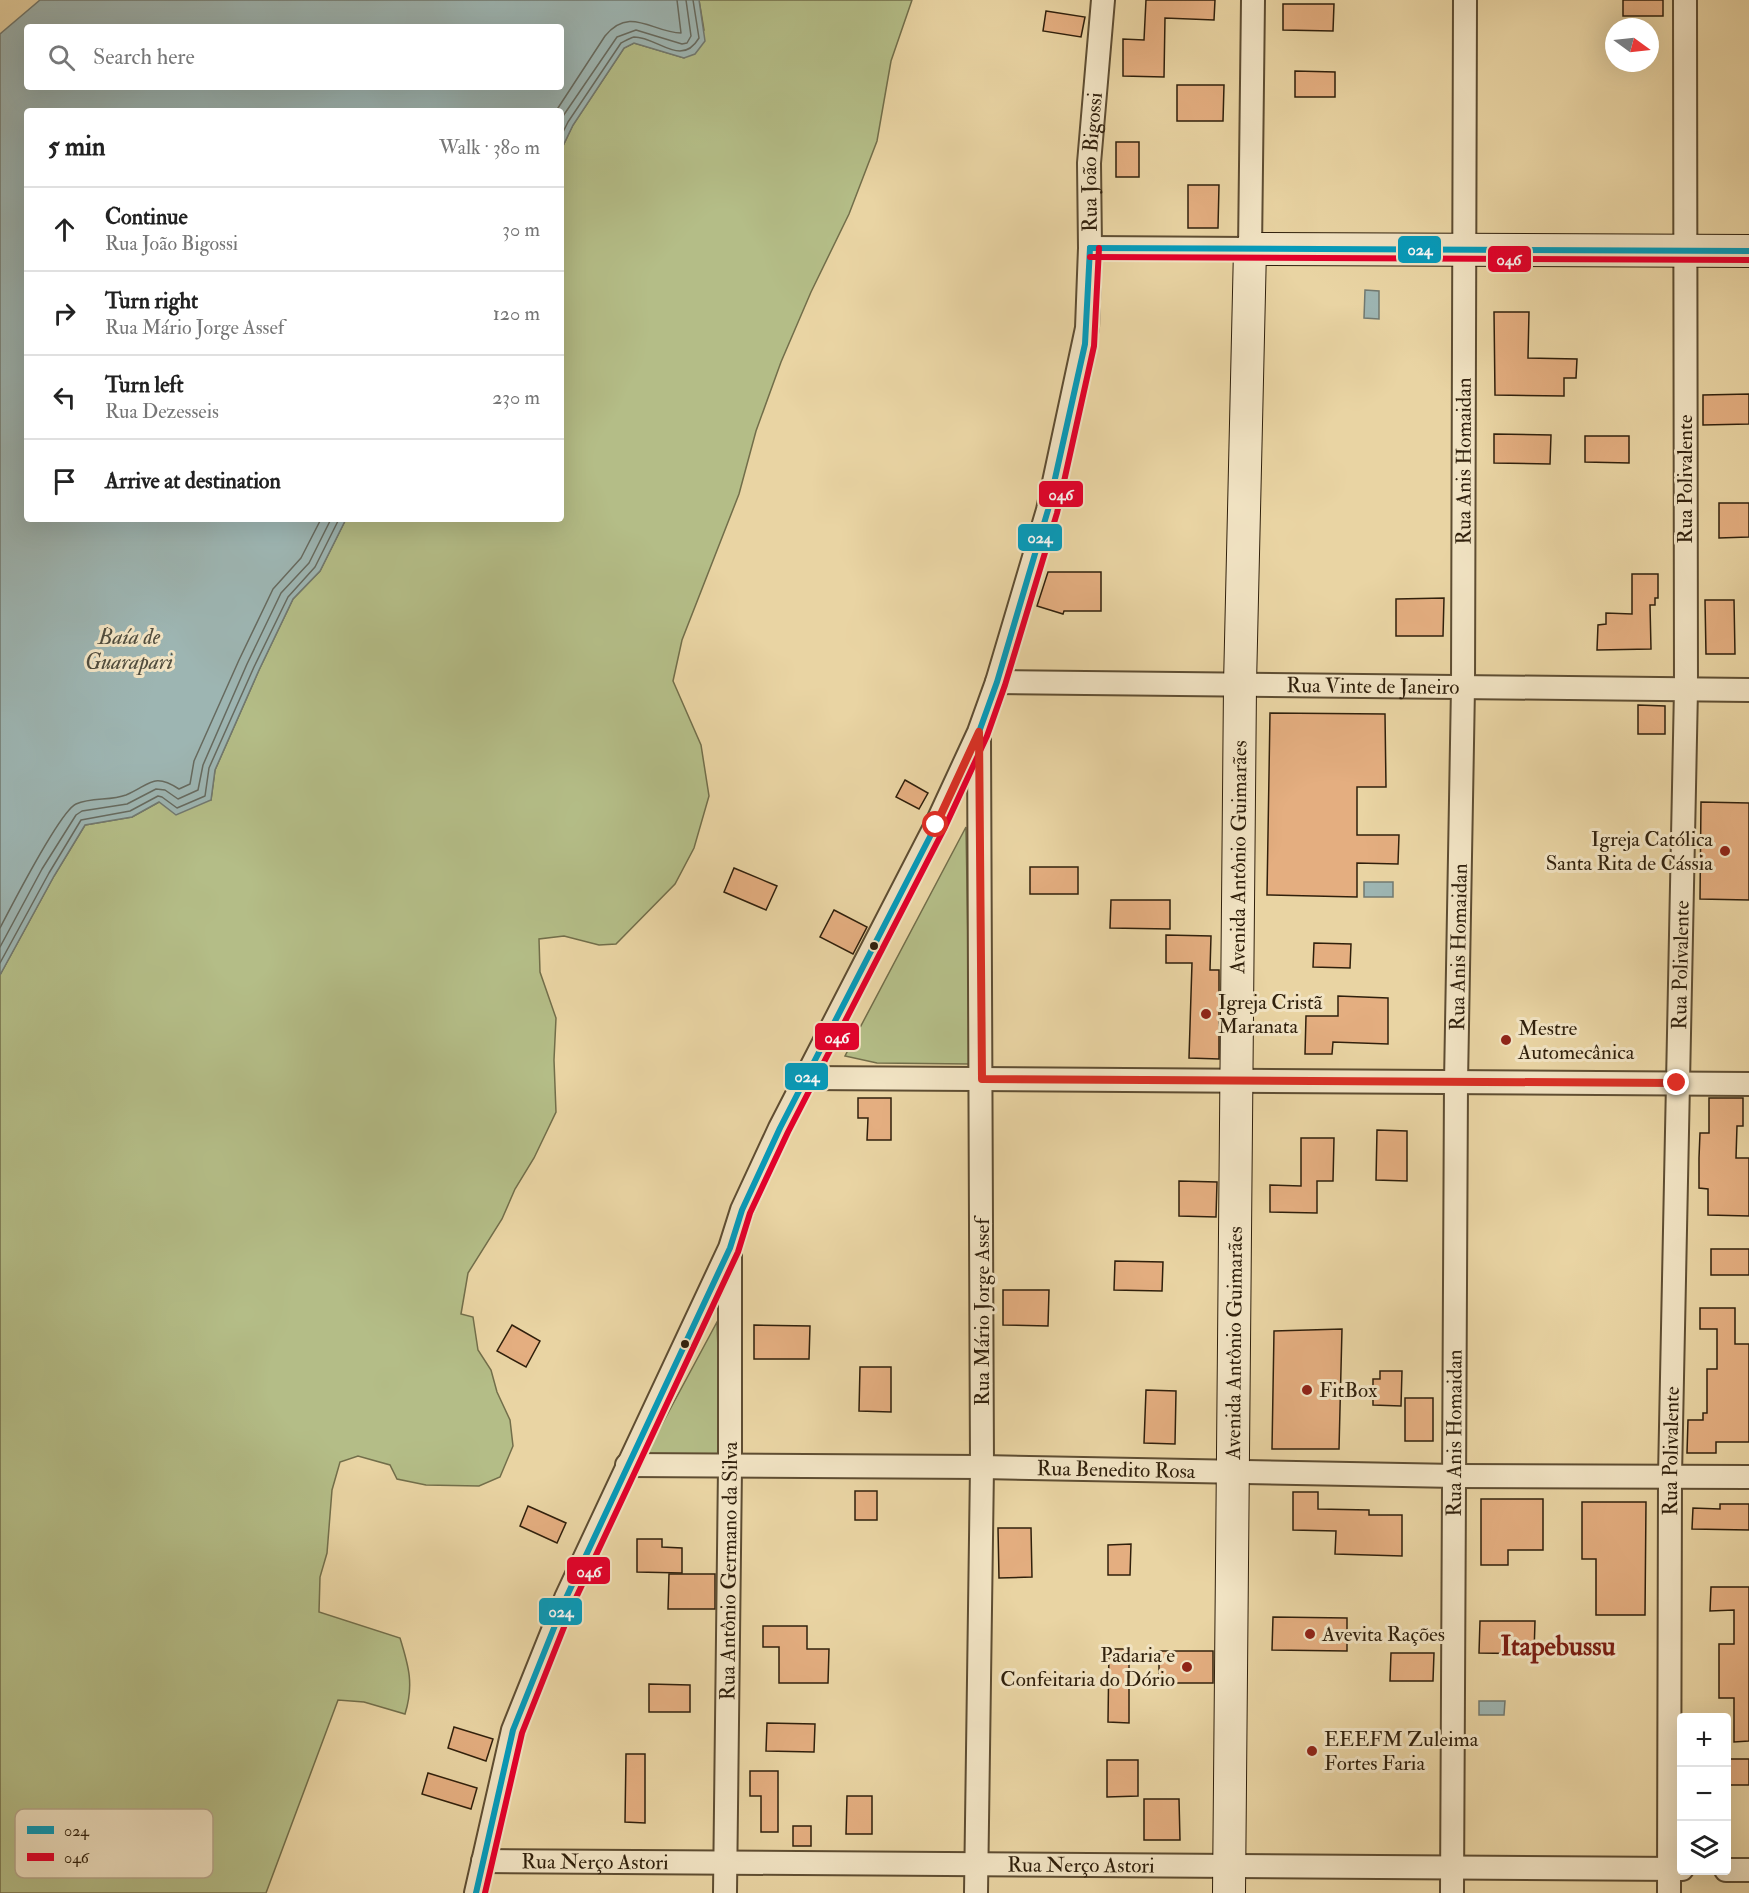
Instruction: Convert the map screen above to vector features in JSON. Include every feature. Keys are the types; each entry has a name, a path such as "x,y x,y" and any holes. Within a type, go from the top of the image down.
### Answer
{"street":[{"name":"Rua João Bigossi","path":"476,1893 513,1730 566,1598 729,1248 746,1200 805,1078 936,825 979,732 997,682 1048,510 1085,344 1090,248 1089,163 1103,0"},
{"name":"Avenida Antônio Guimarães","path":"1229,1880 1240,685 1253,0"},
{"name":"Rua Anis Homaidan","path":"1452,1893 1456,1476 1456,1082 1463,687 1465,0"},
{"name":"Rua Polivalente","path":"1669,1893 1675,1869 1670,1476 1686,689 1685,0"},
{"path":"1090,248 1749,251"},
{"name":"Rua Vinte de Janeiro","path":"997,682 1749,690"},
{"name":"Rua Mário Jorge Assef","path":"975,1893 982,1467 979,732"},
{"path":"805,1078 1749,1084"},
{"name":"Rua Antônio Germano da Silva","path":"725,1893 730,1467 729,1248"},
{"name":"Rua Benedito Rosa","path":"627,1466 982,1467 1456,1476 1749,1477"},
{"name":"Rua Nerço Astori","path":"483,1861 976,1865 1229,1880 1453,1868 1675,1869"},
{"path":"1731,1870 1749,1870"}],"green space":[{"path":"699,0 912,0 891,61 877,141 849,214 811,292 781,362 756,431 739,494 682,640 673,681 701,745 709,796 694,848 675,884 616,944 599,945 564,936 539,939 540,972 556,1018 554,1060 556,1112 534,1158 515,1189 502,1219 468,1273 461,1314 473,1317 478,1350 491,1370 497,1392 510,1420 513,1446 500,1477 479,1486 426,1485 397,1479 390,1465 358,1456 340,1462 332,1490 327,1553 320,1577 319,1612 400,1638 409,1676 408,1704 405,1714 364,1702 338,1700 266,1893 0,1893 0,975 54,876 85,825 132,817 159,802 211,800 215,770 293,599 320,571 344,522 564,522 564,144 573,125 624,48 634,43 684,58 704,30"},
{"path":"966,827 970,1064 877,1063 845,1056"},
{"path":"717,1322 722,1458 646,1454"}],"water":[{"name":"Baía de Guarapari","path":"40,0 699,0 705,41 695,54 684,58 634,43 624,48 573,125 564,144 564,108 24,108 24,522 344,522 320,571 293,599 215,770 211,800 176,815 159,802 132,817 85,825 54,876 0,975 0,34"},
{"path":"1365,290 1379,291 1379,319 1364,318"},
{"path":"1364,882 1393,882 1393,897 1364,897"},
{"path":"1479,1701 1505,1701 1504,1715 1479,1715"}],"building":[{"path":"1146,0 1215,0 1214,20 1165,18 1164,77 1123,76 1123,39 1144,40"},
{"path":"1623,0 1663,0 1663,16 1623,16"},
{"path":"1283,4 1334,4 1333,31 1283,30"},
{"path":"1046,11 1085,17 1081,37 1043,31"},
{"path":"1295,71 1335,72 1335,97 1295,97"},
{"path":"1177,85 1224,85 1223,121 1177,121"},
{"path":"1116,142 1139,142 1139,177 1116,177"},
{"path":"1188,185 1219,185 1218,228 1188,228"},
{"path":"1494,312 1529,312 1528,358 1577,359 1576,378 1564,378 1564,396 1495,395"},
{"path":"1749,394 1749,424 1703,425 1703,395"},
{"path":"1494,434 1551,435 1550,464 1494,463"},
{"path":"1585,436 1629,436 1629,463 1585,462"},
{"path":"1719,503 1749,503 1749,537 1719,538"},
{"path":"1048,572 1101,572 1101,611 1064,611 1063,614 1037,606"},
{"path":"1632,574 1658,574 1658,598 1655,598 1655,605 1650,605 1651,649 1597,650 1598,625 1606,624 1606,613 1632,614"},
{"path":"1444,598 1443,636 1396,636 1396,599"},
{"path":"1705,600 1734,600 1735,654 1706,654"},
{"path":"1638,705 1665,706 1665,734 1638,734"},
{"path":"1270,713 1385,714 1386,787 1357,787 1357,835 1399,835 1398,864 1357,863 1357,897 1267,895"},
{"path":"905,780 928,793 919,809 896,797"},
{"name":"Igreja Católica Santa Rita de Cássia","path":"1701,802 1749,803 1749,900 1700,899"},
{"path":"1030,867 1078,867 1078,894 1030,894"},
{"path":"734,868 777,886 766,910 724,892"},
{"path":"1111,900 1170,900 1170,929 1110,928"},
{"path":"834,910 867,927 853,954 820,937"},
{"name":"Igreja Cristã Maranata","path":"1166,935 1211,936 1210,970 1219,970 1219,1059 1189,1058 1192,963 1166,963"},
{"path":"1314,943 1351,944 1350,968 1313,967"},
{"path":"1338,996 1388,998 1388,1044 1333,1042 1332,1054 1305,1054 1306,1016 1338,1016"},
{"path":"858,1098 891,1098 891,1140 867,1140 868,1118 858,1118"},
{"path":"1709,1098 1743,1098 1743,1126 1737,1126 1736,1158 1749,1158 1749,1216 1708,1215 1708,1189 1699,1188 1699,1158 1700,1133 1709,1133"},
{"path":"1377,1130 1407,1131 1407,1181 1376,1180"},
{"path":"1301,1138 1334,1138 1333,1181 1317,1181 1317,1213 1270,1212 1270,1185 1301,1186"},
{"path":"1179,1181 1217,1182 1216,1217 1179,1216"},
{"path":"1711,1249 1749,1249 1749,1275 1711,1275"},
{"path":"1115,1261 1163,1262 1162,1291 1114,1290"},
{"path":"1003,1290 1049,1290 1048,1326 1003,1325"},
{"path":"1700,1308 1735,1308 1735,1344 1749,1344 1749,1442 1716,1442 1716,1453 1687,1453 1688,1420 1703,1420 1703,1413 1707,1413 1707,1369 1717,1369 1717,1329 1700,1329"},
{"path":"512,1325 540,1341 526,1367 497,1351"},
{"path":"754,1325 810,1326 809,1359 754,1359"},
{"name":"FitBox","path":"1342,1329 1339,1449 1272,1449 1274,1331"},
{"path":"860,1367 891,1367 891,1412 859,1411"},
{"path":"1380,1371 1402,1371 1401,1406 1373,1405 1373,1379 1380,1379"},
{"path":"1146,1390 1176,1391 1175,1444 1144,1443"},
{"path":"1405,1398 1433,1398 1433,1441 1405,1441"},
{"path":"855,1491 877,1491 877,1520 855,1520"},
{"path":"1293,1492 1318,1492 1318,1509 1369,1510 1369,1515 1402,1515 1402,1556 1335,1554 1336,1531 1293,1530"},
{"path":"1481,1499 1543,1499 1543,1550 1508,1550 1508,1565 1481,1565"},
{"path":"1582,1502 1646,1502 1645,1615 1596,1615 1596,1559 1582,1559"},
{"path":"1720,1504 1749,1504 1749,1530 1692,1529 1693,1508 1720,1509"},
{"path":"528,1506 566,1523 557,1543 520,1526"},
{"path":"998,1528 1031,1528 1032,1577 999,1578"},
{"path":"637,1539 662,1539 662,1547 682,1548 682,1573 637,1572"},
{"path":"1131,1544 1130,1575 1108,1575 1108,1545"},
{"path":"669,1574 715,1574 715,1609 668,1609"},
{"path":"1711,1587 1749,1587 1749,1741 1734,1742 1734,1698 1719,1698 1719,1644 1734,1644 1734,1610 1710,1611"},
{"name":"Avevita Rações","path":"1273,1617 1347,1618 1347,1651 1272,1650"},
{"path":"1480,1621 1535,1621 1534,1654 1479,1653"},
{"path":"763,1626 807,1626 807,1649 829,1649 828,1683 779,1683 779,1647 763,1647"},
{"path":"1109,1649 1129,1649 1129,1723 1108,1722"},
{"name":"Padaria e Confeitaria do Dório","path":"1159,1651 1213,1651 1213,1683 1159,1683"},
{"path":"1391,1653 1434,1653 1433,1681 1390,1681"},
{"path":"649,1684 690,1685 690,1712 649,1712"},
{"path":"767,1723 815,1724 814,1752 766,1751"},
{"path":"454,1727 493,1739 486,1761 448,1748"},
{"path":"626,1754 645,1754 645,1823 625,1822"},
{"path":"1731,1759 1749,1759 1749,1785 1731,1785"},
{"path":"1107,1760 1138,1760 1138,1796 1107,1797"},
{"path":"750,1771 778,1771 778,1832 761,1832 761,1796 750,1796"},
{"path":"428,1773 477,1788 471,1809 422,1794"},
{"path":"847,1796 872,1796 872,1834 846,1834"},
{"path":"1144,1799 1179,1799 1180,1840 1144,1840"},
{"path":"793,1826 811,1826 811,1846 793,1846"}],"transit line":[{"name":"024","path":"1090,248 1749,251"},
{"name":"024","path":"476,1893 513,1730 566,1598 730,1248 742,1210 780,1128 936,825 979,732 997,682 1048,510 1085,344 1090,248"},
{"name":"046","path":"485,1893 522,1733 574,1602 738,1252 750,1213 788,1132 944,829 987,736 1005,685 1057,513 1094,346 1099,248"},
{"name":"046","path":"1090,257 1749,260"}],"place":[{"name":"Igreja Católica Santa Rita de Cássia","path":"1725,851"},
{"name":"Igreja Cristã Maranata","path":"1206,1014"},
{"name":"Mestre Automecânica","path":"1506,1040"},
{"name":"FitBox","path":"1307,1390"},
{"name":"Avevita Rações","path":"1310,1634"},
{"name":"Padaria e Confeitaria do Dório","path":"1187,1667"},
{"name":"EEEFM Zuleima Fortes Faria","path":"1312,1751"}],"district":[{"name":"Itapebussu","path":"1558,1646"}],"route":[{"path":"936,825 979,732 982,1079 1677,1083"}]}
